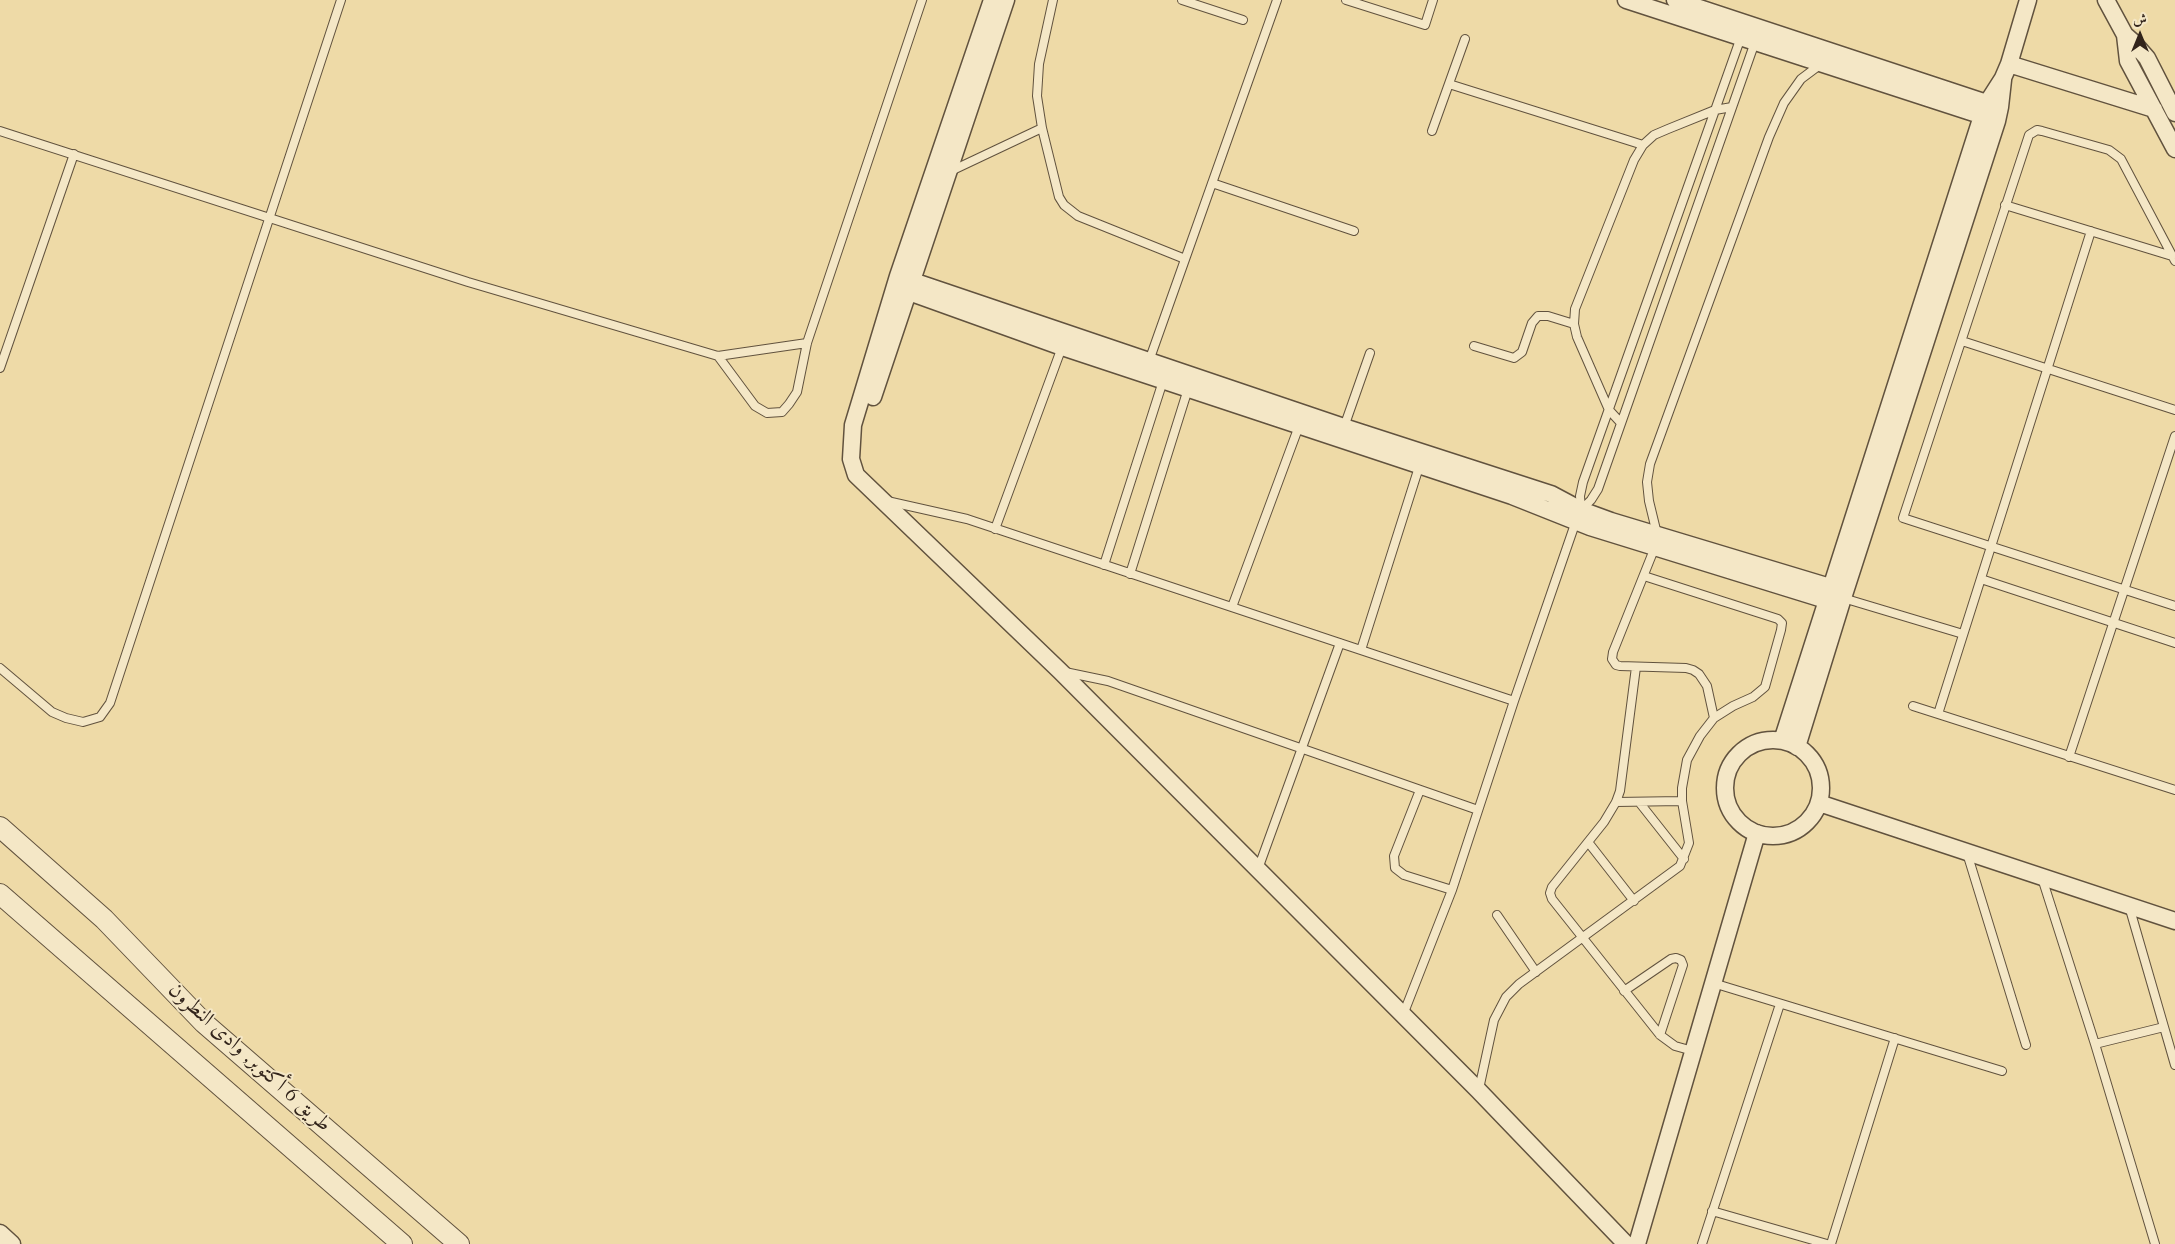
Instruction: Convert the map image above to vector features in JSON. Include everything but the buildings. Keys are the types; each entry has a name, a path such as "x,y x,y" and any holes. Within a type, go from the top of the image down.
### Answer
{"street":[{"path":"992,0 903,284 853,425 851,450 856,475 1060,671 1478,1090 1626,1244"},
{"path":"903,284 949,172 1006,0"},
{"path":"1626,0 1750,33 1835,53 1991,112"},
{"path":"1675,0 1821,64 1991,112"},
{"path":"1790,744 1828,593 2006,71 2028,0"},
{"path":"2106,0 2125,35 2147,58 2175,113"},
{"path":"2125,35 2128,62 2175,149"},
{"path":"1821,64 1835,53"},
{"path":"2006,71 2154,109"},
{"path":"1790,744 1842,598 1991,112"},
{"path":"903,284 1421,460"},
{"path":"1166,374 1188,389 1301,420 1344,427 1512,496 1842,598"},
{"path":"1770,741 1790,744 1811,759 1820,776 1819,803 1810,820 1794,832 1776,836 1757,833 1746,828 1730,810 1726,794 1727,776 1731,765 1748,748 1770,741"},
{"path":"1819,803 2175,921"},
{"name":"طريق 6 أكتوبر, وادى النطرون","path":"0,826 104,918 204,1023 459,1244"},
{"path":"1637,1244 1757,833"},
{"name":"طريق 6 أكتوبر, وادى النطرون","path":"0,894 402,1244"},
{"path":"0,1233 12,1244"}],"lane":[{"path":"0,668 52,712 66,718 84,722 100,717 110,703 341,0"},
{"path":"718,356 755,406 767,413 782,412 797,392 807,344 922,0"},
{"path":"1053,0 1040,56 1037,80 1039,112 1055,188 1064,205 1078,216 1185,259"},
{"path":"1182,0 1243,20"},
{"path":"1146,368 1277,0"},
{"path":"1346,0 1425,26 1433,0"},
{"path":"1578,516 1598,489 1732,107 1750,33"},
{"path":"1403,1015 1452,890 1514,701 1578,516 1581,489 1715,110 1750,33"},
{"path":"1432,131 1465,38"},
{"path":"1714,718 1707,686 1699,674 1686,668 1616,665 1612,660 1612,656 1656,541 1647,482 1650,464 1769,137 1784,102 1801,79 1821,64"},
{"path":"1449,84 1643,145"},
{"path":"1621,422 1609,410 1577,337 1574,324 1575,310 1634,160 1643,145 1654,135 1668,129 1715,110 1732,107"},
{"path":"949,172 1042,128"},
{"path":"0,131 468,282 718,356 807,344"},
{"path":"2174,259 2126,165 2109,150 2042,131 2032,132 2026,139 1903,518 2175,606"},
{"path":"0,368 3,349 74,154"},
{"path":"1212,183 1354,231"},
{"path":"2005,205 2174,259"},
{"path":"1938,714 2090,231"},
{"path":"1474,346 1514,358 1522,352 1532,323 1538,316 1548,316 1574,324"},
{"path":"995,529 1065,340"},
{"path":"1962,341 2175,410"},
{"path":"1344,427 1370,353"},
{"path":"1104,565 1166,374"},
{"path":"1130,574 1188,389"},
{"path":"1232,607 1301,420"},
{"path":"2069,757 2175,436"},
{"path":"1361,650 1421,460"},
{"path":"880,500 939,511 1514,701"},
{"path":"1478,1090 1497,1012 1512,990 1675,872 1684,859 1689,843 1682,802 1682,788 1687,760 1700,736 1714,718 1760,693 1764,687 1782,623 1778,619 1644,576"},
{"path":"1981,579 2175,642"},
{"path":"1842,598 1963,634"},
{"path":"1258,870 1340,643"},
{"path":"1636,667 1620,791 1616,802 1608,817 1552,887 1550,893 1624,991 1660,1035 1675,1046 1693,1052"},
{"path":"1060,671 1108,681 1478,810"},
{"path":"1913,706 2175,790"},
{"path":"1420,790 1394,856 1395,868 1404,876 1452,890"},
{"path":"1616,802 1682,802"},
{"path":"1639,802 1684,859"},
{"path":"1588,842 1634,901"},
{"path":"1966,852 2026,1045"},
{"path":"2042,877 2095,1044 2155,1244"},
{"path":"2129,906 2175,1065"},
{"path":"1497,915 1536,972"},
{"path":"1624,991 1670,959 1676,958 1681,960 1683,965 1660,1035"},
{"path":"1713,983 2002,1071"},
{"path":"1702,1244 1780,1004"},
{"path":"2095,1044 2164,1027"},
{"path":"1831,1244 1895,1038"},
{"path":"1712,1211 1827,1244"}]}
